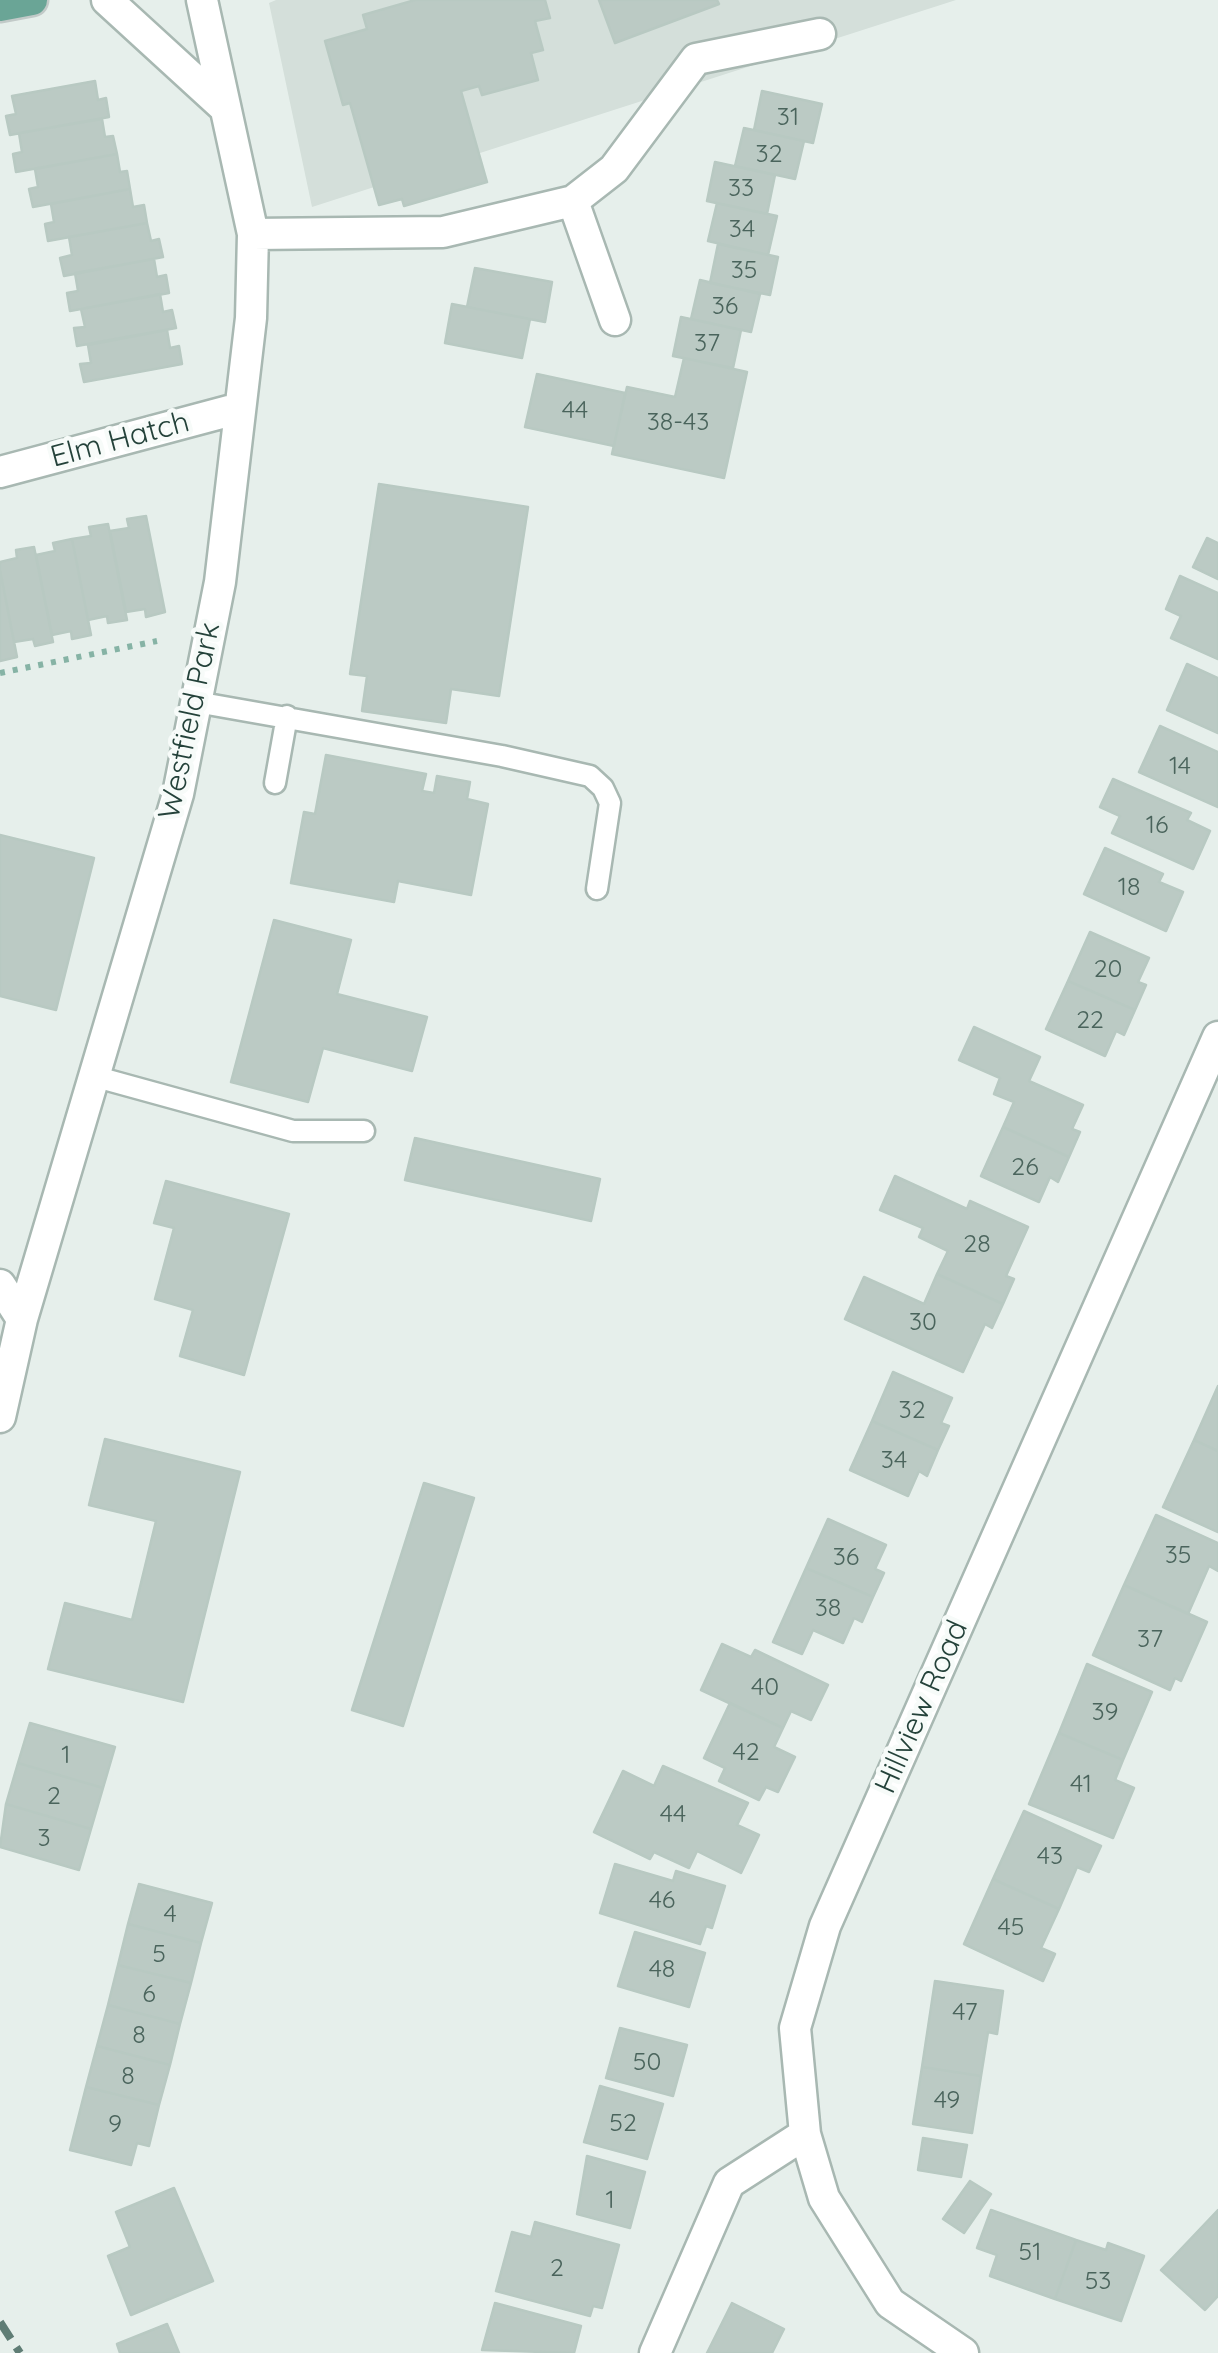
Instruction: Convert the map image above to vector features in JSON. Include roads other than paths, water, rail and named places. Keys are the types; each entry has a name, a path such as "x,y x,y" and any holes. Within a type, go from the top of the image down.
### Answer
{"main road":[{"path":"0,6 32,0"}],"street":[{"path":"107,0 224,108"},
{"name":"Westfield Park","path":"0,1418 22,1319 178,794 220,582 250,318 253,234 202,0"},
{"path":"253,234 443,232 573,201 614,169 696,59 820,34"},
{"path":"573,201 614,320"},
{"name":"Elm Hatch","path":"1,467 240,408"},
{"name":"Hillview Road","path":"963,2353 890,2303 824,2198 805,2134 795,2028 825,1926 1218,1037"},
{"path":"0,1285 22,1319"},
{"path":"655,2353 729,2183 805,2134"}],"lane":[{"path":"196,702 287,716 590,776 604,788 610,803 597,888"},
{"path":"275,783 287,716"},
{"path":"93,1076 293,1131 364,1131"}],"railway":[{"path":"0,2322 20,2353"}]}
